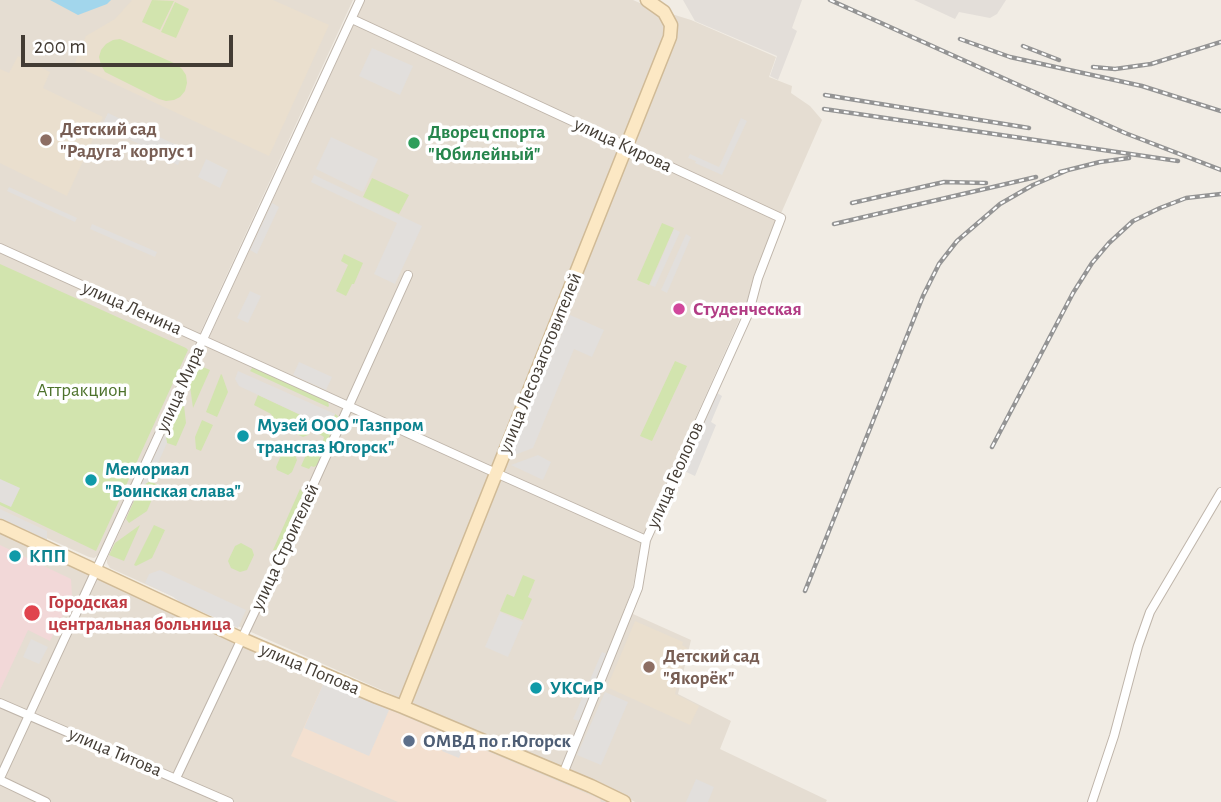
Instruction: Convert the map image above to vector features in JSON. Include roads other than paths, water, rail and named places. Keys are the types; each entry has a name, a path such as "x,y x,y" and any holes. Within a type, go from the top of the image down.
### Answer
{"main road":[{"name":"улица Лесозаготовителей","path":"403,707 670,37 671,25 668,19 658,7 647,0"},
{"name":"улица Попова","path":"0,526 242,639 606,792 624,802"}],"street":[{"name":"улица Мира","path":"0,779 360,0"},
{"name":"улица Кирова","path":"352,19 781,218"},
{"name":"улица Геологов","path":"563,774 638,588 646,540 749,312 758,278 781,218"},
{"name":"улица Ленина","path":"0,248 646,540"},
{"name":"улица Строителей","path":"176,779 408,275"},
{"path":"1092,802 1150,612 1221,492"},
{"name":"улица Титова","path":"0,703 229,802"},
{"path":"0,779 46,802"}],"water":[{"path":"50,0 111,0 78,15"}],"railway":[{"path":"830,0 1125,133 1221,170"},
{"path":"960,39 1010,57 1142,86 1221,111"},
{"path":"1093,67 1115,69 1151,64 1221,42"},
{"path":"1023,46 1059,60"},
{"path":"825,95 1029,128"},
{"path":"824,109 1178,161"},
{"path":"1060,172 1129,158"},
{"path":"805,591 923,296 939,264 957,241 1000,204 1033,185 1068,170"},
{"path":"834,224 1036,177"},
{"path":"852,203 944,182 986,183"},
{"path":"992,447 1073,293 1092,263 1109,243 1133,221 1160,208 1186,198 1221,194"}],"place":[{"name":"Детский сад \"Радуга\" корпус 1","path":"46,140"},
{"name":"Дворец спорта \"Юбилейный\"","path":"414,143"},
{"name":"Студенческая","path":"679,309"},
{"name":"Музей ООО \"Газпром трансгаз Югорск\"","path":"243,436"},
{"name":"Мемориал \"Воинская слава\"","path":"91,480"},
{"name":"КПП","path":"15,556"},
{"name":"Городская центральная больница","path":"32,613"},
{"name":"Детский сад \"Якорёк\"","path":"649,667"},
{"name":"УКСиР","path":"536,688"},
{"name":"ОМВД по г.Югорск","path":"409,741"}],"park label":[{"name":"Аттракцион","path":"82,390"}]}
